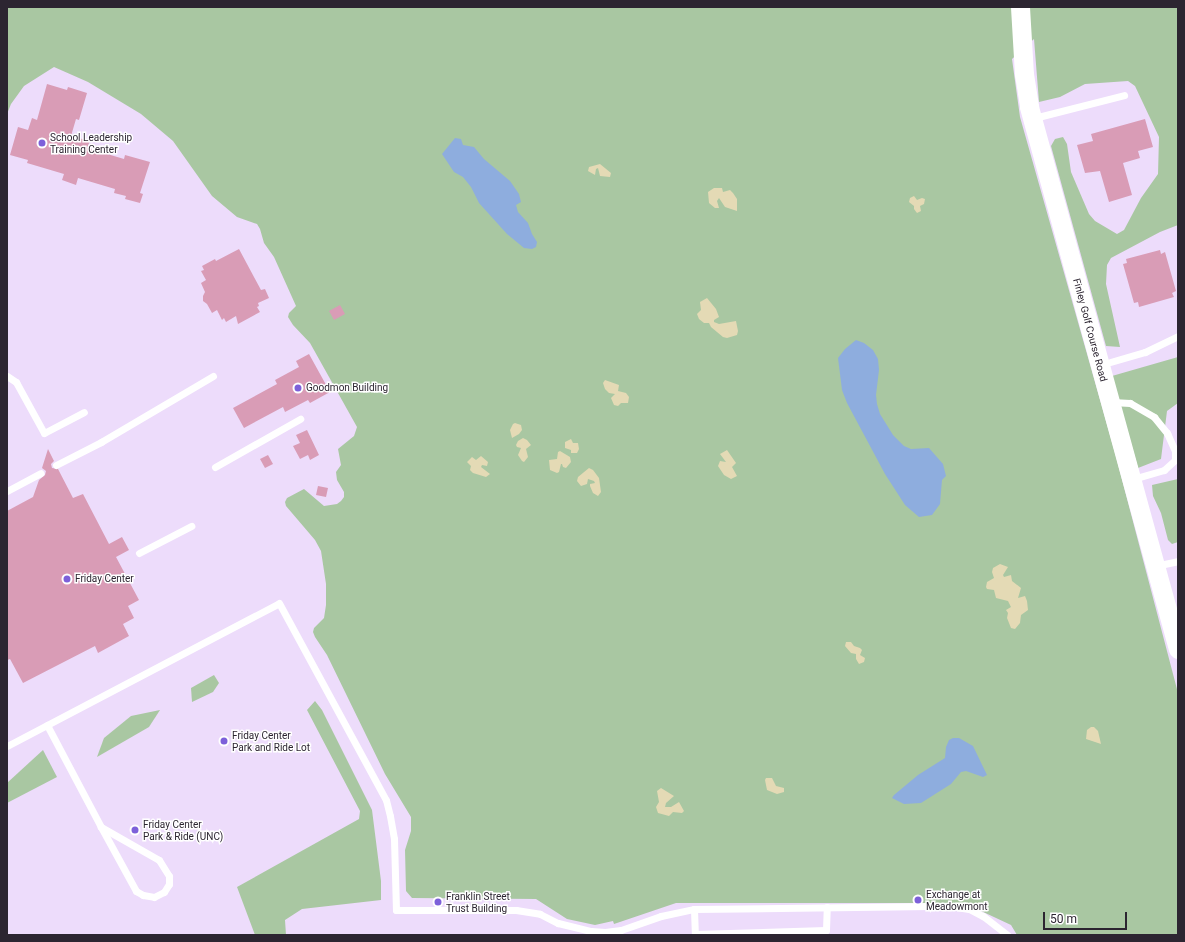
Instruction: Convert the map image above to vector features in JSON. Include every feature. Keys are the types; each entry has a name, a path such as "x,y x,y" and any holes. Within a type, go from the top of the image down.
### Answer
{"street":[{"name":"Finley Golf Course Road","path":"1020,7 1024,74 1031,118 1155,566 1174,616 1178,649"}],"lane":[{"path":"1031,118 1124,95"},
{"path":"1100,366 1145,352 1178,336"},
{"path":"7,376 16,382 44,433 84,412"},
{"path":"56,465 101,442 213,376"},
{"path":"1110,401 1130,403 1154,417 1167,433 1177,460 1164,470 1131,480"},
{"path":"215,467 300,419"},
{"path":"7,491 41,473"},
{"path":"139,553 191,526"},
{"path":"1155,566 1178,561"},
{"path":"7,746 279,603 386,800 394,840 396,910 516,910 540,914 558,923 591,931 628,932 662,916 694,909 950,906 968,909 993,922 1007,935"},
{"path":"47,725 101,826 136,891 143,895 154,897 164,892 169,884 169,876 159,860 101,826"},
{"path":"694,909 696,934 826,930 828,907"}],"green space":[{"path":"7,7 1178,7 1178,225 1160,232 1111,258 1107,265 1106,284 1120,347 1106,346 1051,146 1055,139 1063,137 1067,144 1071,172 1089,214 1095,221 1117,234 1124,230 1141,198 1158,174 1159,137 1135,86 1128,81 1085,84 1060,97 1039,102 1034,39 1012,59 1020,117 1115,453 1178,693 1178,935 1017,935 1011,925 964,903 676,903 614,924 613,921 595,925 567,919 536,899 412,898 406,891 405,850 411,831 411,817 385,774 327,655 313,632 314,628 324,618 326,605 326,584 321,551 315,540 286,506 285,502 287,498 304,489 324,506 337,504 341,501 344,497 344,492 337,480 336,472 341,465 338,449 354,436 357,427 310,343 293,325 288,317 289,313 296,306 274,257 264,243 257,224 237,217 212,196 173,141 141,114 88,82 54,67 24,86 11,104 7,114"},
{"path":"1178,357 1178,403 1167,411 1161,459 1138,468 1112,376"},
{"path":"1178,479 1178,542 1172,544 1168,540 1161,513 1153,496 1152,485"},
{"path":"214,675 219,683 213,692 192,702 191,688"},
{"path":"315,701 322,710 372,810 381,881 381,900 302,909 285,920 286,935 255,935 237,887 359,819 360,811 307,710"},
{"path":"160,710 149,727 97,757 104,738 131,716"},
{"path":"43,750 57,777 7,803 7,783"}],"sand":[{"path":"600,164 611,173 610,177 600,176 598,168 596,169 595,175 588,171 589,167"},
{"path":"714,188 722,188 723,192 730,190 733,193 737,199 737,211 725,207 719,198 717,201 719,208 715,208 709,203 708,192"},
{"path":"914,196 917,200 922,198 925,199 924,204 920,206 921,211 917,213 914,206 909,202 910,198"},
{"path":"707,298 716,309 719,317 714,320 714,322 719,324 736,321 738,331 737,335 727,338 723,337 711,327 709,323 704,323 699,319 697,314 701,310 700,302"},
{"path":"605,380 619,385 618,391 626,393 629,397 628,403 621,403 618,406 614,405 611,398 615,394 609,393 605,389 603,383"},
{"path":"515,423 521,425 522,430 519,434 512,438 510,430"},
{"path":"523,438 531,445 526,449 528,457 524,462 518,455 521,448 517,447 516,445 518,441"},
{"path":"571,439 573,443 578,443 579,449 577,453 571,453 571,450 565,448 565,442"},
{"path":"727,450 736,463 732,467 737,476 731,479 724,475 718,466 720,461 726,462 720,454"},
{"path":"560,451 570,457 571,462 566,468 561,464 559,472 557,473 550,470 549,460 557,459 558,452"},
{"path":"481,456 488,462 487,466 482,465 481,467 490,474 486,477 473,473 470,470 471,466 467,462 472,457 476,460"},
{"path":"589,468 593,470 599,478 601,492 598,496 593,493 590,486 590,484 595,483 594,481 588,479 587,484 581,486 577,481 578,477"},
{"path":"1000,564 1008,567 1003,575 1004,577 1011,575 1012,581 1021,588 1018,598 1025,596 1027,601 1028,610 1021,615 1020,623 1015,629 1011,628 1007,618 1008,613 1006,610 1011,607 1008,601 996,598 994,590 987,589 986,587 987,582 994,578 992,572 993,568"},
{"path":"846,642 851,642 854,646 862,650 860,655 865,658 864,662 859,664 856,659 856,654 851,653 845,646"},
{"path":"1094,727 1098,731 1101,744 1086,739 1087,730"},
{"path":"766,778 772,778 776,786 784,788 784,792 777,794 767,790"},
{"path":"661,788 674,796 666,803 665,807 671,807 679,802 684,811 682,813 673,812 669,816 658,813 656,807 659,802 657,791"}],"water":[{"path":"455,138 461,139 463,145 474,147 484,159 510,181 519,194 521,202 516,205 518,212 528,223 537,242 536,247 532,249 524,248 507,234 479,203 471,187 463,177 454,172 442,154"},
{"path":"856,340 864,343 873,350 878,359 879,370 876,395 877,404 880,414 893,435 904,446 911,449 929,448 943,464 946,476 942,480 940,504 932,515 919,517 905,505 885,474 847,403 842,390 838,358 845,349"},
{"path":"959,738 973,746 987,775 983,777 966,771 961,772 951,784 921,803 904,804 892,798 918,775 945,758 946,747 949,740"}],"building":[{"name":"School Leadership Training Center","path":"47,84 67,90 68,87 87,93 79,120 76,119 71,136 90,141 87,148 124,159 125,155 150,162 140,193 143,194 140,203 125,199 126,196 114,193 115,189 78,178 76,185 62,180 64,174 27,163 28,160 10,155 18,127 28,130 32,118 37,120"},
{"path":"1145,119 1153,147 1138,151 1140,158 1123,163 1132,195 1109,202 1100,171 1085,173 1077,145 1093,141 1091,134"},
{"path":"239,249 261,290 265,289 269,298 258,303 259,306 257,307 260,312 238,324 236,316 226,322 224,318 222,320 217,310 212,313 207,304 203,301 205,292 201,283 206,280 201,271 204,270 202,266 215,259 216,261"},
{"path":"1160,250 1161,254 1165,252 1176,291 1172,293 1174,297 1139,307 1138,302 1134,303 1123,264 1127,263 1126,259"},
{"path":"340,305 345,314 334,320 329,311"},
{"name":"Goodmon Building","path":"309,354 330,392 310,403 308,400 285,412 283,407 244,428 233,408 277,384 275,380 299,367 296,361"},
{"path":"307,430 319,455 310,460 308,455 300,459 293,446 300,443 296,435"},
{"name":"Friday Center","path":"48,449 54,461 51,464 52,468 58,469 73,498 83,494 109,544 122,537 129,550 116,557 139,600 128,606 134,618 123,624 129,636 98,653 95,646 23,683 10,659 7,660 7,511 33,497 39,480 45,475 46,471 42,468"},
{"path":"268,455 273,464 265,468 260,459"},
{"path":"318,486 328,488 326,497 316,495"}],"place":[{"name":"School Leadership Training Center","path":"42,143"},
{"name":"Goodmon Building","path":"298,388"},
{"name":"Friday Center","path":"67,579"},
{"name":"Friday Center Park and Ride Lot","path":"224,741"},
{"name":"Friday Center Park & Ride (UNC)","path":"135,830"},
{"name":"Exchange at Meadowmont","path":"918,900"},
{"name":"Franklin Street Trust Building","path":"438,902"}]}
